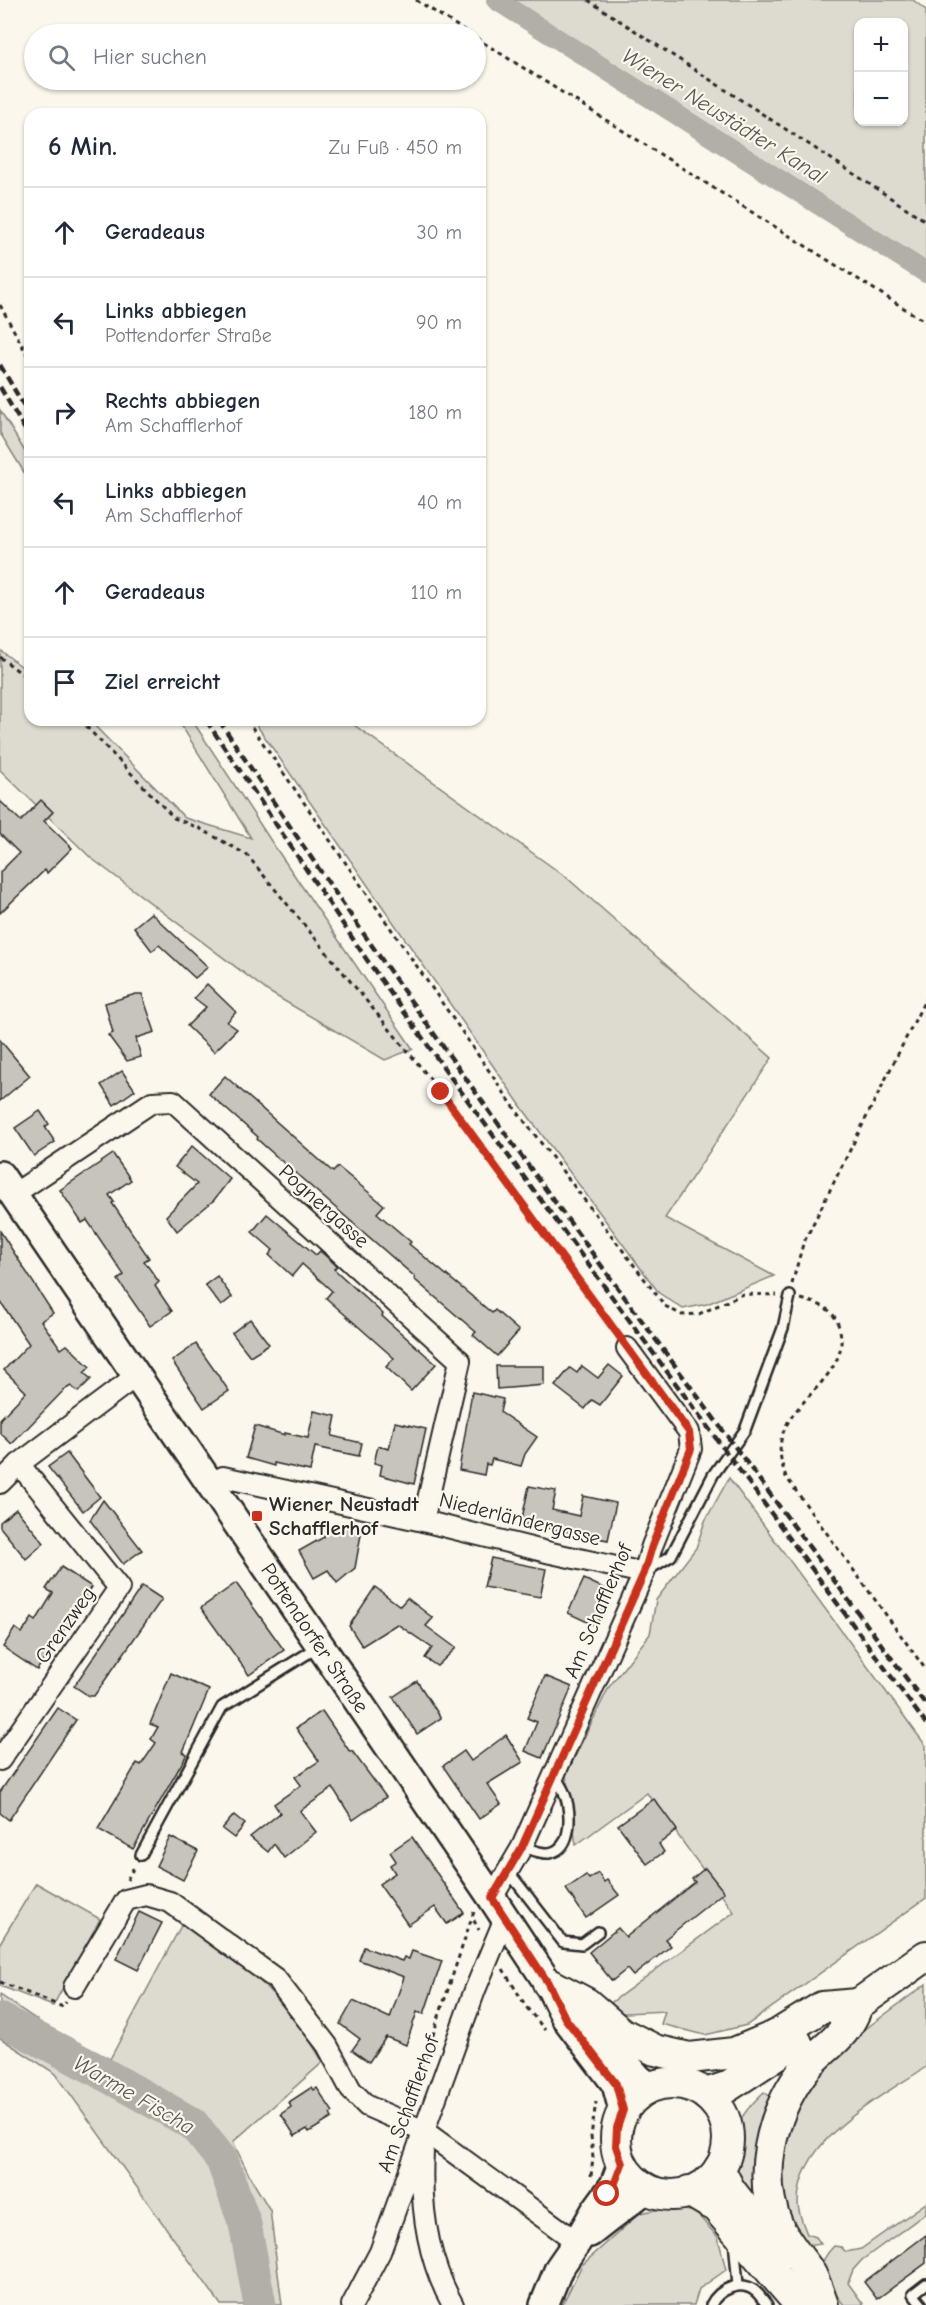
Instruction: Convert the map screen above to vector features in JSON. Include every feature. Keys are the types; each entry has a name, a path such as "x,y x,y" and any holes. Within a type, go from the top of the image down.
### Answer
{"main road":[{"name":"Pottendorfer Straße","path":"7,1184 498,1908 548,1983 565,2018 616,2084 623,2110"},
{"path":"706,2094 727,2086 791,2045 810,2039 926,1956"},
{"name":"Pottendorfer Straße","path":"548,1983 578,2007 639,2079 651,2087"},
{"path":"548,1983 586,2003 621,2033 655,2050 690,2058 734,2053 777,2035 822,2007 858,2004"},
{"path":"823,2305 810,2273 786,2240 772,2208 768,2171 770,2148 774,2128 792,2087 803,2071 843,2034 858,2004"},
{"path":"724,2120 734,2107 773,2073 798,2056 810,2039"},
{"path":"665,2083 679,2083 706,2094 717,2105 728,2137 726,2154 719,2169 707,2182 678,2194 662,2194 646,2188 633,2179 622,2164 616,2146 617,2128 623,2110 635,2096 651,2087 665,2083"},
{"path":"544,2305 559,2268 594,2211 614,2185 622,2164"},
{"path":"719,2169 730,2190 823,2305"},
{"path":"577,2242 604,2224 646,2188"},
{"path":"689,2191 716,2207 734,2225 800,2305"}],"street":[{"name":"Pognergasse","path":"7,1184 152,1102 173,1101 460,1361 423,1521"},
{"name":"Am Schafflerhof","path":"352,2305 381,2252 475,1990 508,1871 522,1847 644,1573 652,1546 691,1449 689,1432 627,1348"},
{"path":"0,1482 20,1464 136,1376"},
{"name":"Grenzweg","path":"0,1760 119,1588 20,1464"},
{"name":"Niederländergasse","path":"210,1482 223,1477 644,1573"},
{"path":"74,1987 126,1900 146,1895 170,1902 276,1979 327,2044 351,2090 367,2106 424,2132 577,2242"},
{"path":"424,2132 421,2178 426,2231 443,2287 453,2305"}],"lane":[{"path":"644,1573 671,1556 713,1474 745,1430 783,1328 790,1296"},
{"path":"141,1855 222,1707 320,1645"},
{"path":"522,1847 548,1853 558,1850 565,1843 570,1827 564,1793 554,1774"},
{"path":"508,1871 562,1942 582,1944 598,1932"},
{"path":"734,2225 738,2285"},
{"path":"922,2305 913,2294 926,2284"},
{"path":"711,2305 724,2289 738,2285 754,2289 767,2305"}],"path":[{"path":"416,0 454,24"},
{"path":"588,0 926,221"},
{"path":"486,44 926,322"},
{"path":"0,305 24,349"},
{"path":"0,657 24,675"},
{"path":"86,726 174,818 199,828 247,855 441,1092 627,1348"},
{"path":"251,726 516,1110 665,1306 682,1315 699,1314 743,1294 765,1293 790,1296 824,1306 835,1316 841,1334 840,1353 830,1372 793,1414 782,1436 779,1457 786,1477 926,1670"},
{"path":"790,1296 803,1244 926,998"},
{"path":"126,1900 126,1881 141,1855"},
{"path":"404,2122 472,1917"},
{"path":"0,1982 63,2007 74,1987"}],"shaded area":[{"path":"513,0 913,0 926,10 926,262"},
{"path":"0,410 24,450 24,472 0,433"},
{"path":"0,650 24,668 24,726 95,726 185,818 251,838 182,726 196,726 273,844 413,1049 385,1060 269,992 91,858 0,770"},
{"path":"257,726 355,726 566,877 772,1058 665,1218 774,1276 707,1304 683,1309 659,1293 523,1109"},
{"path":"729,1478 926,1746 926,1898 747,2025 705,2035 661,2024 665,2011 607,2014 608,2005 734,1912 647,1793 576,1845 566,1775 609,1687 650,1634 656,1600 696,1548 705,1521"},
{"path":"36,1883 100,1919 53,2006 0,1986 0,1943"},
{"path":"183,1922 225,1951 262,1983 295,2020 323,2062 233,2142 270,2210 282,2305 221,2305 56,2074 0,2038 0,1995 43,2024 110,2059"},
{"path":"926,1984 926,2067 845,2122 826,2140 812,2159 802,2180 798,2207 807,2234 816,2237 821,2244 807,2246 790,2230 776,2174 801,2090 856,2036"},
{"path":"764,2092 776,2101 763,2209 730,2166 738,2125 747,2109"},
{"path":"926,2203 926,2213 862,2260 853,2270 848,2283 864,2305 844,2305 823,2276 823,2263 834,2246 841,2247 846,2252 861,2249"},
{"path":"670,2207 695,2212 718,2237 726,2270 699,2289 694,2305 562,2305 582,2265 640,2213"}],"building":[{"path":"41,800 53,812 44,821 72,848 47,873 45,870 0,913 0,872 19,853 0,834 0,801 21,821"},
{"path":"151,913 208,967 195,978 159,945 152,951 134,927"},
{"path":"207,984 236,1012 227,1022 237,1029 214,1052 187,1026 206,1007 194,998"},
{"path":"142,994 155,1032 136,1038 141,1057 127,1061 108,1035 113,1033 105,1003"},
{"path":"0,1040 30,1076 0,1101"},
{"path":"122,1071 135,1090 114,1105 101,1085"},
{"path":"225,1076 333,1172 338,1167 384,1205 377,1213 411,1242 409,1244 492,1313 495,1310 519,1331 497,1356 473,1335 476,1332 209,1094"},
{"path":"40,1111 49,1124 45,1127 55,1142 34,1156 15,1128"},
{"path":"192,1146 230,1179 214,1200 177,1231 166,1216 197,1184 175,1167"},
{"path":"113,1154 131,1180 109,1195 114,1202 112,1203 149,1258 144,1261 159,1282 155,1286 172,1311 150,1326 118,1280 124,1275 87,1220 82,1223 60,1190"},
{"path":"267,1214 316,1255 320,1251 337,1266 334,1269 436,1364 411,1391 386,1367 394,1358 326,1298 332,1291 302,1264 292,1276 269,1255 273,1250 252,1232"},
{"path":"0,1231 53,1313 41,1321 61,1349 67,1345 90,1367 84,1373 91,1379 78,1392 71,1386 64,1390 12,1444 0,1433 0,1419 26,1392 4,1370 29,1344 0,1301"},
{"path":"217,1276 232,1297 221,1306 205,1285"},
{"path":"250,1319 269,1344 250,1356 232,1333"},
{"path":"196,1344 229,1391 204,1408 172,1361"},
{"path":"609,1365 623,1376 600,1405 592,1400 585,1409 555,1386 570,1368 577,1373 582,1366 598,1378"},
{"path":"496,1366 544,1366 544,1385 497,1389"},
{"path":"472,1392 503,1399 500,1412 537,1437 525,1454 521,1466 492,1459 490,1465 486,1464 484,1475 459,1470"},
{"path":"314,1411 336,1416 332,1436 362,1443 359,1456 315,1447 310,1471 274,1463 274,1466 246,1458 255,1426 285,1435 285,1433 308,1438"},
{"path":"395,1422 426,1429 414,1484 380,1475 382,1465 374,1463 378,1446 389,1449"},
{"path":"67,1453 100,1497 83,1511 48,1467"},
{"path":"529,1486 556,1491 552,1510 579,1516 583,1496 616,1503 608,1540 521,1523"},
{"path":"103,1500 142,1550 123,1564 90,1520"},
{"path":"16,1509 44,1543 26,1559 0,1527 0,1522"},
{"path":"326,1525 362,1529 355,1568 337,1583 328,1570 314,1578 299,1551 324,1537"},
{"path":"491,1558 546,1569 540,1597 484,1587"},
{"path":"61,1567 92,1587 37,1670 3,1647 15,1628 22,1633 32,1618 36,1621 53,1593 46,1589"},
{"path":"584,1579 612,1592 596,1626 568,1613"},
{"path":"236,1583 284,1650 249,1675 201,1608"},
{"path":"142,1586 162,1599 94,1696 89,1696 74,1686"},
{"path":"375,1587 400,1606 407,1598 433,1618 426,1626 456,1648 437,1666 425,1658 432,1648 397,1624 362,1646 349,1626"},
{"path":"171,1673 209,1690 183,1752 187,1754 133,1849 98,1829 137,1763 141,1765 156,1743 151,1739 158,1727 150,1724"},
{"path":"545,1676 572,1687 542,1758 525,1751 537,1722 527,1718"},
{"path":"417,1681 441,1718 417,1734 393,1697"},
{"path":"58,1708 76,1720 9,1820 0,1813 0,1792"},
{"path":"322,1711 350,1752 352,1751 386,1797 353,1820 333,1788 300,1811 316,1832 284,1858 274,1844 268,1852 250,1837 280,1813 274,1804 301,1785 295,1777 319,1761 296,1728"},
{"path":"506,1735 523,1762 487,1784 501,1804 479,1819 443,1766 464,1751 471,1761"},
{"path":"654,1799 677,1830 659,1844 664,1852 647,1864 618,1825"},
{"path":"234,1815 245,1824 234,1838 222,1829"},
{"path":"170,1837 198,1851 183,1880 156,1866"},
{"path":"412,1837 464,1913 447,1924 435,1907 408,1925 379,1884 395,1873 390,1865 396,1861 390,1852"},
{"path":"705,1868 724,1892 665,1939 671,1946 633,1976 627,1969 612,1981 589,1952 618,1928 626,1937 695,1882 692,1879"},
{"path":"598,1873 604,1882 607,1880 619,1895 586,1918 566,1889 586,1875 589,1879"},
{"path":"139,1912 162,1923 138,1970 116,1959"},
{"path":"364,1947 402,1961 404,1957 409,1959 412,1951 442,1961 424,2014 417,2012 406,2045 386,2037 369,2062 352,2050 360,2039 340,2024 353,2001 390,2018 404,1977 359,1960"},
{"path":"312,2087 314,2090 317,2088 333,2112 330,2114 332,2118 309,2132 307,2129 295,2136 281,2114 291,2107 289,2102"},
{"path":"926,2235 926,2263 877,2299 864,2282"}],"waterway":[{"name":"Wiener Neustädter Kanal","path":"496,0 926,273"},
{"name":"Warme Fischa","path":"0,2019 193,2124 222,2160 245,2224 260,2305"}],"railway":[{"path":"0,365 24,406"},
{"path":"0,387 24,428"},
{"path":"210,726 367,960 449,1075 926,1724"},
{"path":"223,726 303,846 477,1095 926,1705"}],"place":[{"name":"Wiener Neustadt Schafflerhof","path":"257,1516"}],"route":[{"path":"441,1092 689,1432 691,1449 652,1546 644,1573 522,1847 492,1898 548,1983 565,2018 616,2084 623,2110 617,2128 616,2146 622,2164 614,2185 607,2194"}]}
